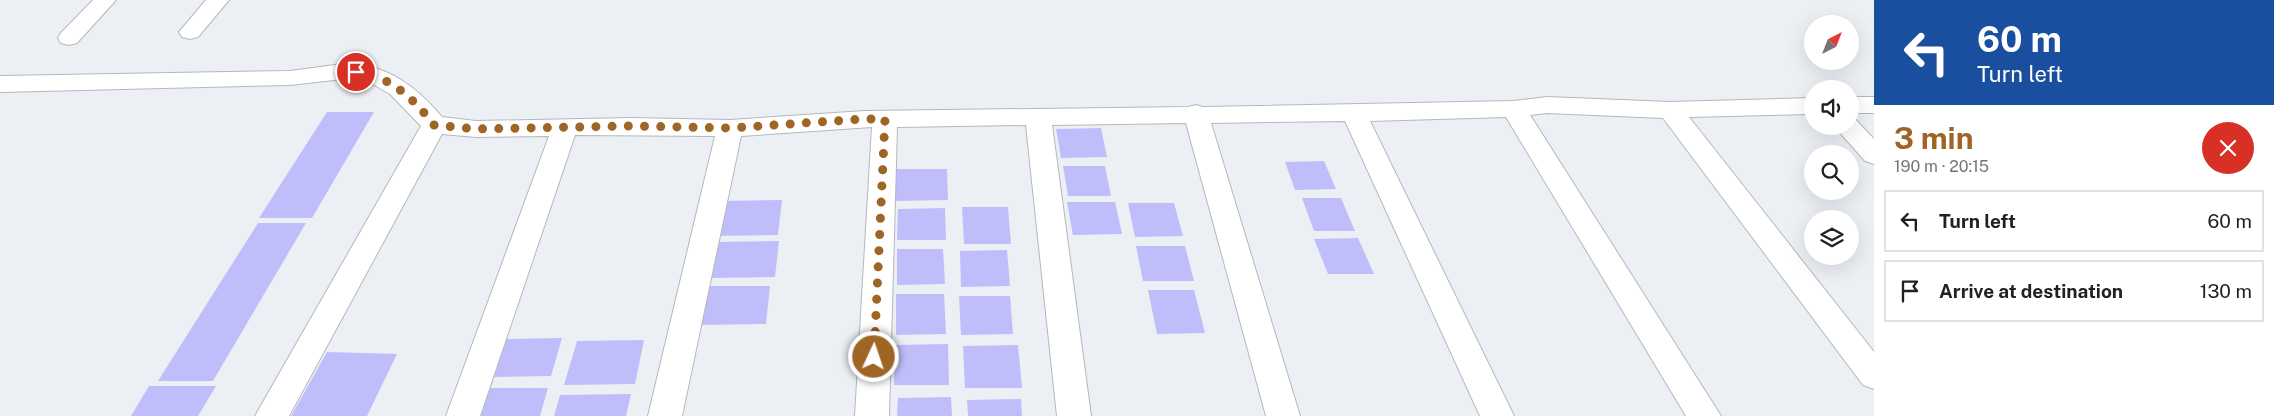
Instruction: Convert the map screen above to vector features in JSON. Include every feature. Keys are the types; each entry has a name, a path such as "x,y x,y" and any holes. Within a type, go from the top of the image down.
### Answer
{"street":[{"path":"69,38 105,0"},
{"path":"190,32 218,0"},
{"path":"0,84 292,78 356,72 371,74 387,81 407,95 422,109 434,125 476,129 730,128 864,119 1354,113 1514,109 1547,105 1670,110 1804,106"},
{"path":"1859,105 1874,104"},
{"path":"1514,109 1704,416"},
{"path":"1670,110 1874,376"},
{"path":"1354,113 1497,416"},
{"path":"1196,114 1282,416"},
{"path":"1038,116 1074,416"},
{"path":"872,416 885,119"},
{"path":"272,416 434,125"},
{"path":"463,416 565,128"},
{"path":"665,416 730,128"},
{"path":"1854,135 1874,156"}],"building":[{"path":"327,112 374,112 312,218 259,218"},
{"path":"1101,128 1107,157 1061,158 1056,129"},
{"path":"1324,161 1336,189 1295,190 1285,162"},
{"path":"1063,166 1105,166 1111,196 1068,196"},
{"path":"895,169 947,169 948,200 895,201"},
{"path":"1302,198 1341,198 1355,231 1314,231"},
{"path":"782,200 778,235 714,236 720,201"},
{"path":"1067,202 1115,202 1122,234 1073,235"},
{"path":"1128,203 1174,203 1183,236 1135,237"},
{"path":"962,207 1008,207 1011,244 964,244"},
{"path":"945,208 946,240 897,240 898,209"},
{"path":"258,223 306,223 213,381 158,381"},
{"path":"1358,238 1374,274 1328,274 1314,239"},
{"path":"779,241 775,277 710,278 717,242"},
{"path":"1136,246 1185,246 1194,281 1143,281"},
{"path":"897,249 943,249 945,284 897,285"},
{"path":"1007,250 1010,286 961,287 960,251"},
{"path":"708,286 770,286 766,324 701,325"},
{"path":"1148,290 1194,290 1205,333 1157,334"},
{"path":"896,294 944,294 946,334 896,335"},
{"path":"959,296 1010,296 1013,334 961,335"},
{"path":"562,338 551,376 494,377 506,339"},
{"path":"644,340 635,384 564,385 577,341"},
{"path":"948,344 949,385 894,385 895,345"},
{"path":"1018,345 1022,388 965,388 963,346"},
{"path":"327,352 397,354 367,416 291,416"},
{"path":"149,386 216,386 198,416 131,416"},
{"path":"490,388 548,388 540,416 481,416"},
{"path":"631,394 626,416 554,416 560,395"},
{"path":"951,397 952,416 897,416 898,398"},
{"path":"1021,399 1022,416 968,416 967,400"}],"route":[{"path":"356,72 371,74 387,81 407,95 422,109 434,125 476,129 631,126 730,128 885,119 874,357"}]}
